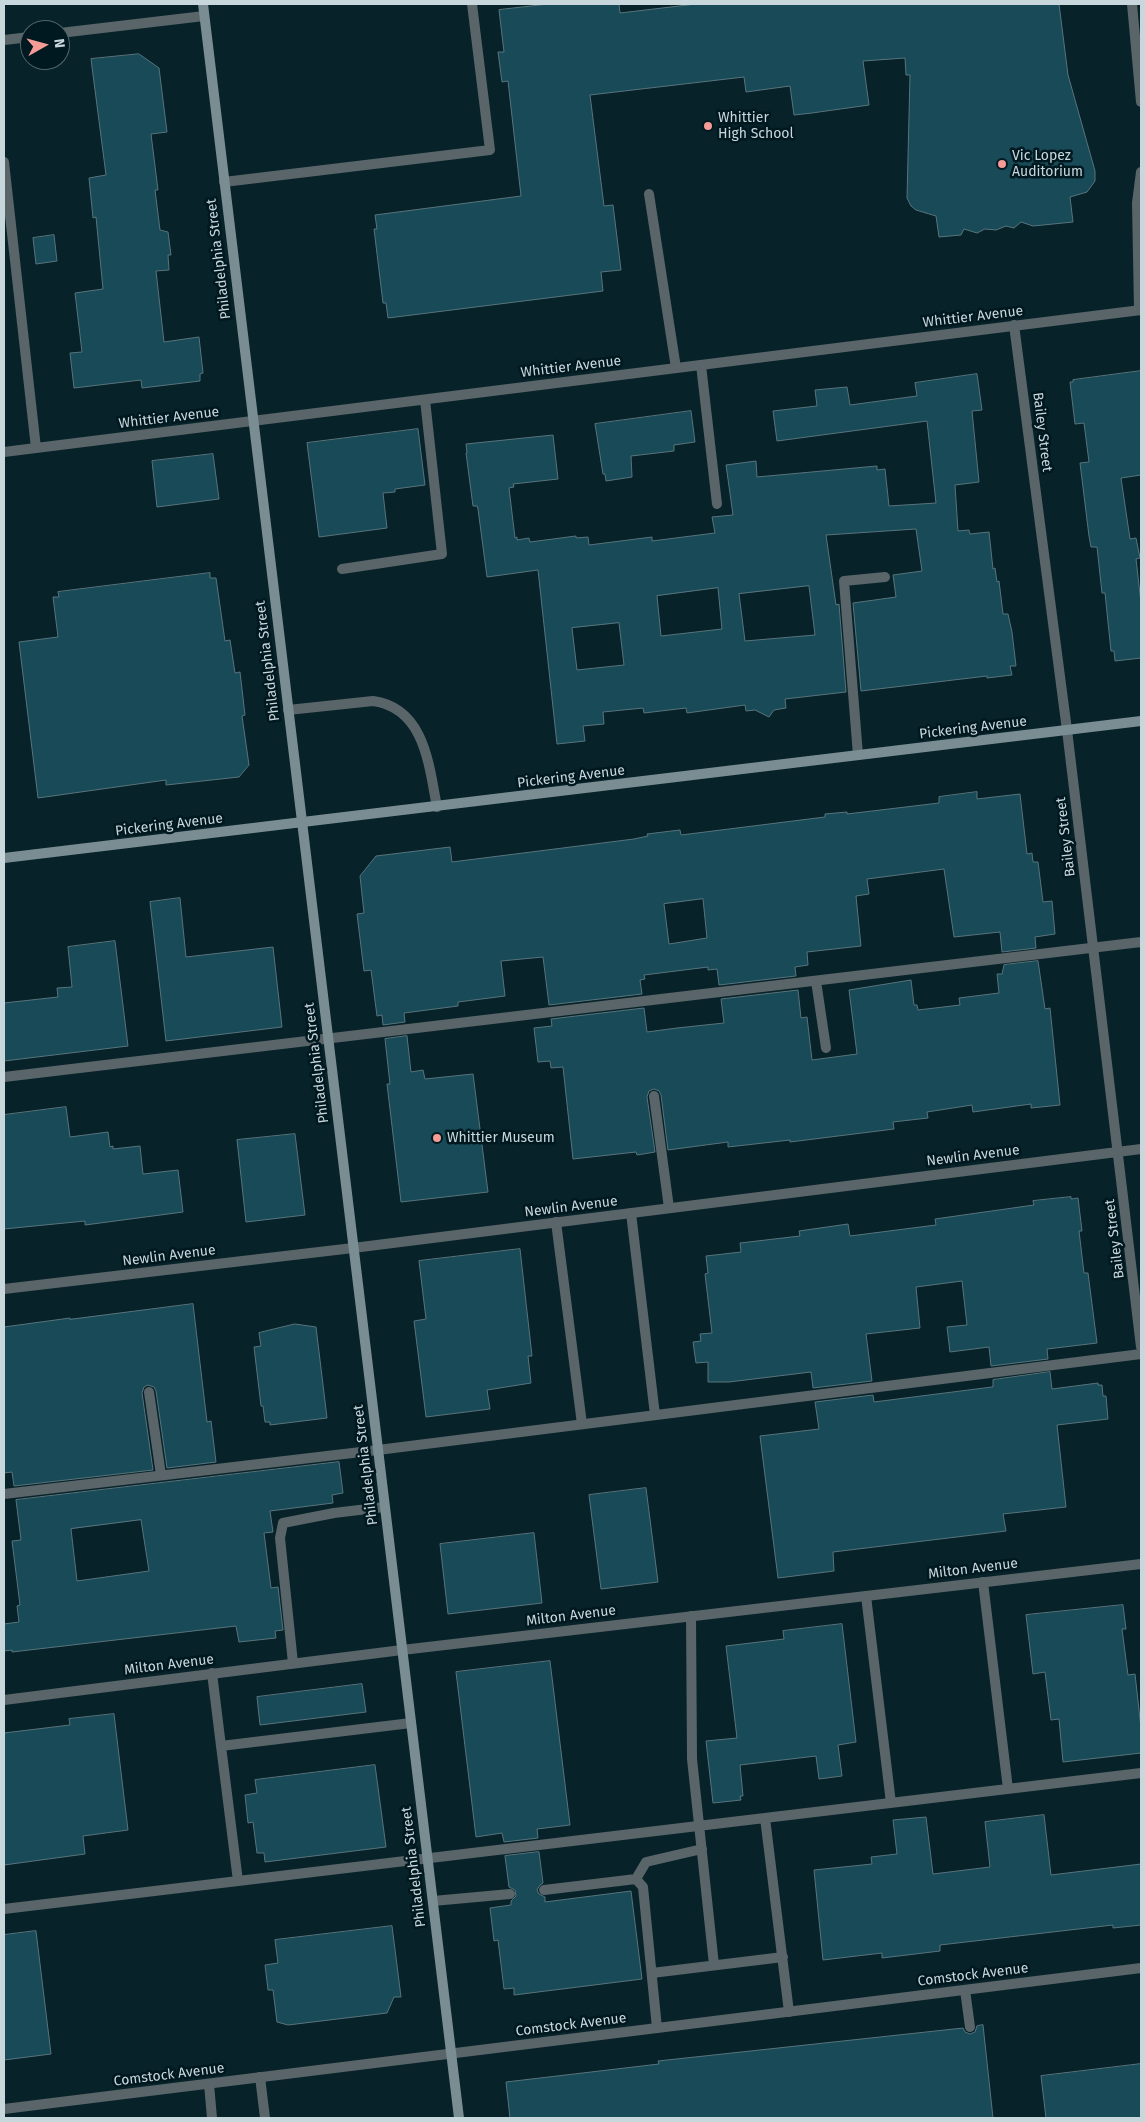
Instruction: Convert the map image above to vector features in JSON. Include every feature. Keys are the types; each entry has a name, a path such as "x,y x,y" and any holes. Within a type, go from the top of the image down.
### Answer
{"street":[{"name":"Philadelphia Street","path":"203,4 459,2118"},
{"path":"224,182 490,150 472,4"},
{"path":"1132,4 1141,102"},
{"path":"70,32 204,16"},
{"path":"4,40 20,38"},
{"path":"4,162 8,245 36,448"},
{"path":"1140,310 1137,203 1141,172"},
{"path":"649,194 676,368"},
{"name":"Whittier Avenue","path":"4,452 1140,310"},
{"name":"Bailey Street","path":"1014,325 1067,730 1141,1347"},
{"path":"700,365 717,504"},
{"path":"342,569 442,554 426,400"},
{"path":"858,755 844,581 885,577"},
{"path":"288,710 373,701 388,703 412,723 420,737 428,755 437,807"},
{"name":"Pickering Avenue","path":"4,858 1141,721"},
{"path":"4,1077 1141,942"},
{"path":"816,981 826,1048"},
{"path":"654,1096 669,1208"},
{"name":"Newlin Avenue","path":"4,1289 353,1248 1141,1149"},
{"path":"631,1213 655,1415"},
{"path":"556,1222 582,1424"},
{"path":"4,1494 378,1450 1141,1354"},
{"path":"150,1392 160,1476"},
{"path":"294,1663 280,1538 283,1523 334,1513 384,1507"},
{"name":"Milton Avenue","path":"4,1700 402,1650 1141,1564"},
{"path":"983,1582 1008,1789"},
{"path":"866,1596 891,1803"},
{"path":"691,1616 692,1759 714,1965"},
{"path":"212,1673 238,1881"},
{"path":"222,1746 411,1723"},
{"path":"4,1909 1141,1772"},
{"path":"765,1818 790,2012"},
{"path":"636,1879 646,1862 702,1849"},
{"path":"544,1890 636,1879"},
{"path":"636,1879 643,1888 658,2028"},
{"path":"432,1901 510,1894"},
{"path":"652,1973 783,1957"},
{"name":"Comstock Avenue","path":"4,2109 1141,1968"},
{"path":"965,1990 970,2027"},
{"path":"260,2078 265,2118"},
{"path":"209,2084 212,2118"}],"building":[{"path":"549,4 619,4 620,13 696,4 1059,4 1068,75 1095,171 1095,181 1087,192 1070,197 1073,222 1033,226 1021,222 1014,228 1006,226 996,230 985,229 977,233 964,229 961,235 939,237 936,216 916,210 911,206 907,198 910,75 906,75 905,58 863,61 869,105 812,113 794,115 790,86 746,92 744,77 590,95 604,206 613,205 621,270 601,272 603,291 388,318 386,303 383,303 374,229 377,229 375,215 521,196 508,81 502,82 498,52 504,52 499,10"},
{"path":"139,54 159,68 167,132 151,134 158,190 155,190 160,230 168,232 171,255 168,255 169,270 156,271 164,342 199,337 203,373 200,374 200,381 142,388 141,380 74,388 70,353 82,352 75,293 103,289 96,217 93,218 89,178 106,175 91,59"},
{"path":"54,235 57,261 36,264 33,238"},
{"path":"1141,371 1141,475 1121,478 1130,539 1136,538 1140,558 1136,559 1141,603 1141,658 1115,661 1114,651 1111,651 1105,593 1102,593 1097,547 1091,547 1089,536 1080,463 1089,462 1084,423 1075,424 1070,382 1073,382 1073,380"},
{"path":"977,374 982,410 972,411 979,482 955,485 958,531 969,530 970,534 989,532 993,569 995,568 997,582 999,581 1003,614 1008,614 1012,632 1016,666 1010,666 1012,675 987,678 987,676 861,691 853,603 896,597 893,575 922,571 916,529 826,535 836,605 839,604 846,692 785,699 786,708 774,710 769,717 755,710 746,711 745,705 687,713 686,708 644,713 643,708 603,712 604,724 583,726 585,741 557,744 538,570 487,577 478,509 477,506 473,506 466,444 553,435 558,479 513,484 514,487 509,488 515,538 517,537 517,540 529,538 530,542 576,536 576,538 588,537 589,545 652,537 652,541 715,533 712,517 733,515 726,465 756,461 757,477 877,466 877,470 885,469 889,506 936,503 927,421 777,441 773,411 817,406 815,390 847,387 850,405 917,396 915,383","holes":["809,586 815,635 745,641 739,594","718,588 722,629 661,636 657,596","619,623 624,665 577,670 572,628"]},
{"path":"691,411 695,442 674,445 674,451 631,456 632,477 606,481 605,474 603,474 595,424"},
{"path":"418,429 425,485 395,489 395,492 383,493 387,528 319,537 307,443"},
{"path":"213,454 219,499 157,507 152,461"},
{"path":"210,573 210,578 216,578 225,641 230,640 235,673 240,672 245,715 242,716 249,765 239,777 166,785 166,780 38,798 19,642 58,637 53,597 59,597 58,592"},
{"path":"977,792 977,799 1020,794 1027,854 1032,853 1033,862 1038,862 1043,902 1052,901 1055,934 1035,937 1036,948 1002,952 1000,932 954,937 944,869 867,879 869,894 856,896 861,946 807,952 808,965 795,967 796,976 719,985 717,969 708,970 708,967 644,975 645,979 640,980 642,994 549,1005 543,957 501,961 505,996 458,1002 458,1006 404,1013 405,1022 383,1025 382,1015 377,1016 371,970 364,971 357,914 364,913 360,876 376,856 450,847 452,862 634,839 648,836 647,834 680,830 681,835 825,817 825,814 847,812 847,814 939,803 939,797","holes":["703,899 707,938 669,944 664,904"]},
{"path":"180,898 186,957 273,947 282,1027 166,1041 150,902"},
{"path":"115,941 128,1046 4,1061 4,1003 58,997 57,988 72,987 68,947"},
{"path":"1038,961 1045,1009 1050,1008 1060,1105 1031,1108 1031,1104 973,1112 972,1105 927,1112 928,1118 893,1122 894,1129 790,1142 790,1140 728,1147 728,1142 668,1150 661,1095 659,1091 654,1089 649,1091 647,1097 655,1152 637,1155 636,1152 573,1159 563,1067 551,1068 550,1061 538,1062 534,1028 552,1026 551,1019 644,1008 647,1032 724,1023 721,999 798,990 801,1018 807,1017 812,1060 857,1054 849,990 911,980 914,1005 917,1005 918,1010 960,1005 959,998 999,993 997,974 1002,974 1004,965"},
{"name":"Whittier Museum","path":"407,1036 411,1072 423,1070 425,1079 473,1074 488,1192 401,1202 387,1084 390,1084 385,1039"},
{"path":"66,1107 70,1137 108,1132 110,1147 113,1146 113,1149 140,1146 143,1174 178,1170 183,1212 85,1225 85,1221 4,1229 4,1115"},
{"path":"295,1134 305,1215 246,1222 237,1140"},
{"path":"1071,1197 1071,1199 1078,1198 1082,1231 1079,1231 1084,1273 1088,1273 1097,1343 1047,1349 1048,1359 991,1366 989,1347 950,1352 947,1327 967,1325 962,1281 916,1287 920,1328 866,1334 872,1381 813,1388 811,1372 729,1382 708,1382 708,1362 696,1363 693,1342 701,1341 700,1334 712,1333 705,1274 708,1273 706,1256 741,1252 740,1243 800,1236 799,1231 848,1224 850,1236 936,1225 935,1219 1034,1205 1033,1201"},
{"path":"520,1249 532,1356 528,1356 531,1383 487,1390 490,1409 426,1417 414,1321 426,1319 419,1261"},
{"path":"193,1304 207,1422 211,1421 216,1462 167,1468 156,1391 154,1387 148,1385 144,1387 142,1393 153,1470 14,1486 12,1472 4,1473 4,1327"},
{"path":"295,1324 316,1327 327,1418 270,1425 270,1422 265,1422 263,1406 261,1406 254,1347 261,1346 259,1333"},
{"path":"1050,1372 1052,1389 1098,1383 1098,1385 1102,1385 1103,1396 1106,1396 1108,1419 1057,1425 1066,1507 1003,1514 1006,1531 833,1552 834,1571 778,1578 760,1436 819,1429 815,1402 873,1395 874,1402 993,1387 993,1380"},
{"path":"339,1462 343,1493 332,1495 333,1503 270,1511 273,1532 264,1533 271,1588 278,1587 283,1630 275,1631 276,1638 239,1642 236,1626 12,1652 12,1650 4,1651 4,1624 19,1622 17,1606 20,1605 12,1541 21,1540 16,1500","holes":["141,1520 149,1571 77,1581 71,1529"]},
{"path":"646,1488 658,1582 601,1589 589,1495"},
{"path":"534,1533 542,1603 448,1614 440,1544"},
{"path":"1123,1605 1126,1629 1122,1629 1128,1675 1135,1674 1141,1728 1141,1753 1063,1762 1059,1719 1051,1720 1045,1672 1033,1674 1026,1615"},
{"path":"842,1624 856,1742 838,1745 842,1776 819,1779 816,1756 740,1765 743,1796 740,1796 741,1800 713,1803 706,1741 737,1738 726,1646 784,1639 783,1631"},
{"path":"550,1661 570,1825 537,1829 538,1838 504,1842 502,1833 476,1837 456,1672"},
{"path":"362,1684 366,1712 260,1725 257,1697"},
{"path":"114,1714 128,1830 83,1836 85,1854 4,1865 4,1733 70,1725 69,1719"},
{"path":"375,1765 386,1847 265,1862 264,1853 257,1853 253,1822 248,1823 245,1795 257,1793 255,1780"},
{"path":"1044,1815 1051,1875 1141,1864 1141,1925 1113,1928 1113,1925 940,1945 940,1951 882,1958 882,1953 823,1960 814,1870 872,1864 871,1857 897,1854 893,1820 926,1817 933,1874 990,1867 985,1822"},
{"path":"539,1852 543,1883 537,1890 539,1894 545,1897 545,1902 631,1891 642,1979 514,1995 514,1988 504,1989 498,1940 494,1941 490,1908 511,1905 511,1901 516,1896 515,1890 509,1887 505,1856"},
{"path":"392,1926 401,1997 394,1997 387,2013 288,2025 277,2022 273,1990 268,1990 265,1965 278,1963 275,1940"},
{"path":"36,1931 51,2054 4,2060 4,1935"},
{"path":"983,2025 993,2118 510,2118 506,2082 659,2064 658,2061 963,2028 965,2032 970,2034 975,2032 977,2026"},
{"path":"1141,2064 1141,2118 1046,2118 1041,2076"}],"place":[{"name":"Whittier High School","path":"708,126"},
{"name":"Vic Lopez Auditorium","path":"1002,164"},
{"name":"Whittier Museum","path":"437,1138"}]}
